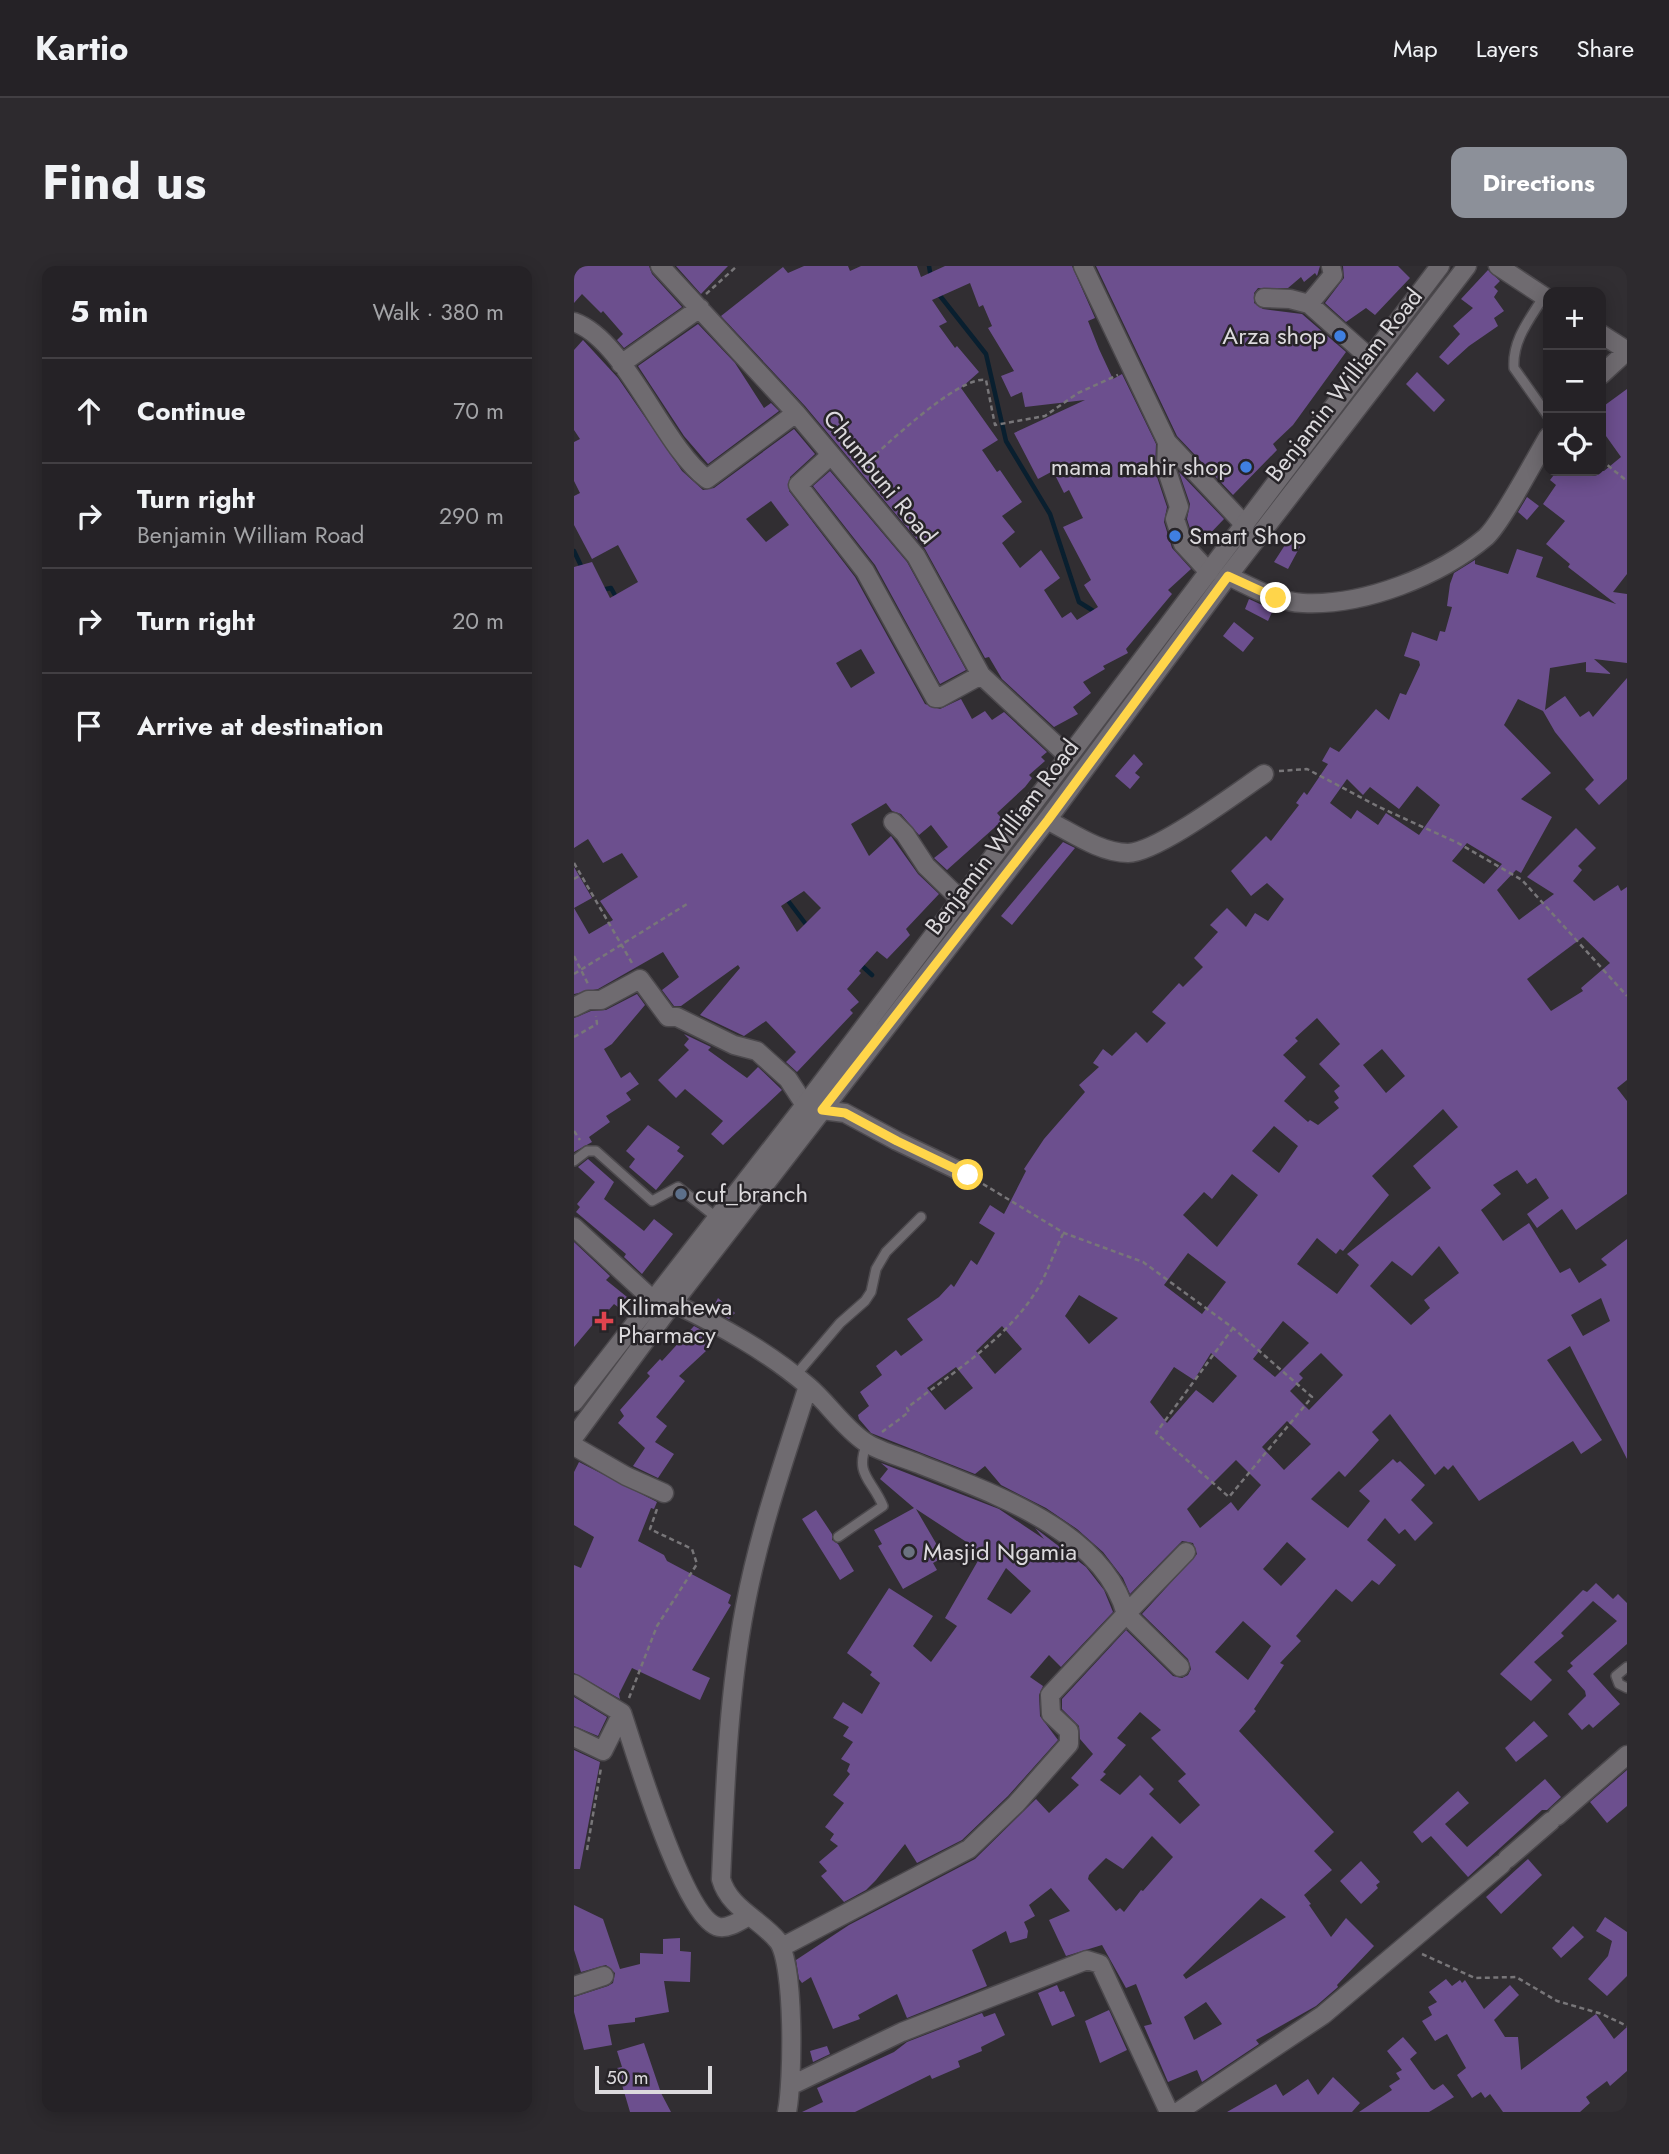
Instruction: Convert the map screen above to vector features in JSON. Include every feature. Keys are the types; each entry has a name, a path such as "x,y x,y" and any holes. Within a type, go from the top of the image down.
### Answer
{"street":[{"path":"660,266 796,413"},
{"path":"1083,266 1167,442 1245,525"},
{"path":"1310,304 1333,275 1331,266"},
{"name":"Benjamin William Road","path":"574,1437 673,1303 960,899 1440,266"},
{"name":"Benjamin William Road","path":"574,1402 717,1218 813,1107 1048,820 1228,576 1467,266"},
{"path":"1498,266 1543,296"},
{"path":"1264,298 1290,299 1310,304 1370,358"},
{"path":"621,364 698,305"},
{"name":"Chumbuni Road","path":"574,322 591,329 621,364 706,479 796,413 916,556 981,675 1068,756"},
{"path":"1606,337 1627,351 1606,370"},
{"path":"1167,442 1166,468 1179,507 1175,519 1182,544 1209,572"},
{"path":"1228,576 1276,598 1303,603 1371,596 1434,572 1488,535 1543,445"},
{"path":"831,455 798,485 865,571 935,698 981,675"},
{"path":"1048,820 1096,845 1128,853 1152,847 1264,774"},
{"path":"893,822 905,834 926,866 960,899"},
{"path":"574,1007 588,1000 599,1000 640,979 668,1017 677,1017 734,1045 757,1051 788,1079 813,1107 845,1113 968,1175"},
{"path":"574,1227 653,1300"},
{"path":"673,1303 738,1334 802,1381 866,1442 1021,1506 1083,1548 1105,1573 1122,1600 1126,1614 1180,1667"},
{"path":"788,2112 792,2085 790,2011 782,1947 729,1897 721,1879 736,1664 745,1605 802,1381"},
{"path":"574,1446 626,1476 663,1493"},
{"path":"782,1947 969,1849 1016,1804 1069,1744 1069,1731 1051,1714 1050,1695 1186,1552"},
{"path":"574,1684 622,1713 652,1805 694,1900 716,1927 730,1925 749,1916"},
{"path":"574,1737 604,1751 622,1713"},
{"path":"1178,2112 1323,2015 1406,1947 1627,1755"},
{"path":"792,2085 902,2032 1087,1960 1100,1964 1168,2112"},
{"path":"574,1986 604,1976"}],"lane":[{"path":"1543,302 1518,338 1513,360 1514,368 1546,413"},
{"path":"574,1161 587,1151 596,1151 652,1201 678,1187 717,1218"},
{"path":"802,1381 840,1323 865,1301 871,1292 876,1269 886,1252 921,1217"},
{"path":"838,1537 883,1506 863,1470 861,1459 866,1442"},
{"path":"1627,1667 1616,1676 1619,1684 1627,1688"}],"path":[{"path":"698,305 737,266"},
{"path":"850,478 918,418 956,390 979,379 986,380 995,425 1045,416 1078,393 1130,368"},
{"path":"1606,464 1627,481"},
{"path":"1264,774 1307,769 1379,807 1458,842 1522,880 1627,996"},
{"path":"574,863 623,944 640,979"},
{"path":"574,879 580,875"},
{"path":"574,974 687,904"},
{"path":"574,956 599,1000 597,1024 574,1037"},
{"path":"968,1175 1063,1233 1143,1262 1233,1328 1312,1397 1228,1497 1156,1433 1233,1328"},
{"path":"866,1442 874,1441 909,1412 907,1408 1003,1331 1041,1284 1063,1233"},
{"path":"622,1713 657,1626 697,1564 692,1549 650,1530 663,1493"},
{"path":"587,1850 604,1751"},
{"path":"1406,1947 1475,1978 1516,1977 1557,2001 1602,2014 1627,2026"}],"building":[{"path":"574,266 649,266 652,274 682,307 624,348 617,340 623,334 603,311 601,313 582,294 574,303"},
{"path":"676,266 728,266 701,294"},
{"path":"804,266 848,266 850,271 861,266 917,266 921,277 945,266 1072,266 1095,318 1088,321 1113,379 1122,374 1156,444 1155,471 1167,507 1164,522 1172,548 1191,569 1168,590 1172,594 1126,649 1128,653 1103,666 1105,669 1083,682 1091,693 1073,707 1078,714 1054,727 1002,679 989,657 985,658 925,549 805,406 721,316 783,267 788,273","holes":["970,283 979,307 983,305 992,326 988,328 1014,371 1001,376 1011,397 1022,392 1025,407 1085,400 1014,433 1038,479 1053,471 1064,493 1069,490 1083,518 1063,527 1091,580 1084,585 1098,607 1077,620 1071,612 1062,618 1044,590 1060,578 1041,550 1020,568 1002,543 1015,532 1002,516 1022,502 982,450 998,440 961,388 979,372 957,346 955,348 939,326 947,322 932,300"]},
{"path":"1096,266 1320,266 1317,276 1315,273 1304,282 1301,277 1288,288 1258,288 1254,293 1254,303 1263,309 1302,314 1346,352 1293,425 1273,444 1277,450 1233,495 1177,436"},
{"path":"1343,266 1398,266 1410,278 1375,315 1366,308 1346,322 1325,303 1344,278"},
{"path":"1488,270 1500,281 1494,287 1498,291 1494,297 1504,311 1494,318 1498,326 1448,365 1439,357 1460,334 1453,326 1473,308 1461,299"},
{"path":"698,324 735,363 764,408 771,403 779,411 708,464 684,436 638,366"},
{"path":"583,340 618,378 682,471 703,490 714,488 794,429 815,454 790,477 789,491 855,577 925,704 940,709 961,699 972,719 985,711 992,720 1004,712 1047,752 1041,757 1045,761 1029,775 1032,778 1025,787 997,813 1003,820 947,870 934,858 948,847 931,825 919,835 901,814 892,811 886,803 851,824 869,856 891,836 918,874 939,894 906,929 910,935 887,959 877,951 859,971 861,973 847,989 859,1002 850,1010 853,1013 797,1072 786,1062 796,1052 766,1021 744,1036 700,1015 740,968 738,965 681,1006 674,1006 662,990 679,977 663,952 598,989 574,994 574,908 589,934 613,920 600,901 638,877 622,853 603,863 588,839 574,848 574,567 592,562 610,598 638,582 618,545 592,559 574,525 574,496 580,493 574,481 574,442 580,439 574,430 574,350","holes":["771,501 789,525 766,542 746,519","861,649 875,673 851,688 836,663","804,891 821,908 797,932 781,906"]},
{"path":"1417,372 1445,400 1434,412 1406,384"},
{"path":"1627,389 1627,574 1613,592 1627,594 1627,663 1594,659 1611,674 1586,672 1586,662 1550,668 1545,710 1565,696 1580,717 1589,711 1593,717 1627,678 1627,779 1599,805 1585,789 1594,780 1555,732 1543,711 1518,699 1504,725 1551,773 1521,799 1552,817 1521,873 1516,870 1497,890 1519,920 1554,894 1527,877 1576,828 1596,848 1578,866 1582,870 1573,881 1594,901 1618,885 1621,891 1627,887 1627,1080 1617,1088 1627,1101 1627,1194 1576,1230 1562,1209 1537,1228 1527,1214 1549,1198 1536,1178 1527,1184 1517,1170 1493,1185 1501,1194 1481,1210 1503,1241 1529,1223 1560,1273 1570,1268 1579,1283 1607,1265 1601,1259 1627,1239 1627,1459 1570,1346 1547,1360 1602,1440 1581,1454 1573,1441 1479,1501 1453,1465 1448,1470 1444,1466 1435,1475 1390,1414 1372,1432 1379,1440 1345,1477 1339,1471 1311,1499 1348,1528 1370,1501 1359,1491 1393,1459 1397,1463 1400,1461 1425,1485 1411,1500 1433,1523 1415,1541 1405,1529 1399,1534 1385,1518 1367,1540 1396,1565 1379,1585 1372,1580 1352,1602 1336,1589 1296,1636 1301,1641 1280,1663 1284,1665 1254,1709 1256,1711 1239,1731 1334,1832 1314,1851 1332,1870 1304,1895 1311,1904 1309,1905 1331,1937 1346,1918 1374,1946 1338,1987 1316,2006 1256,2040 1259,2044 1202,2082 1197,2070 1168,2082 1144,2026 1152,2024 1136,1984 1126,1988 1102,1945 1066,1956 1049,1920 1070,1911 1051,1888 1029,1905 1035,1916 1024,1922 1028,1931 1027,1938 1010,1943 1006,1931 972,1950 987,1986 907,2018 897,1994 858,2015 860,2019 833,2029 811,1977 802,1983 799,1979 796,1960 849,1925 975,1859 1036,1799 1049,1813 1079,1785 1071,1778 1093,1754 1080,1739 1079,1726 1062,1709 1062,1699 1126,1630 1173,1676 1182,1678 1188,1675 1191,1669 1188,1659 1142,1614 1197,1554 1193,1543 1182,1541 1130,1594 1123,1578 1103,1552 1077,1529 1046,1508 1001,1485 985,1466 975,1474 871,1433 859,1419 858,1415 869,1406 860,1392 882,1375 876,1366 896,1350 901,1356 923,1340 907,1319 939,1297 951,1284 954,1287 971,1260 977,1265 995,1233 979,1223 990,1205 1004,1214 1026,1171 1024,1169 1044,1139 1085,1092 1079,1085 1099,1067 1093,1063 1103,1049 1112,1056 1136,1032 1147,1043 1166,1023 1152,1012 1179,983 1183,987 1203,967 1194,958 1218,932 1210,925 1227,908 1246,927 1255,913 1268,921 1284,899 1267,883 1251,896 1231,871 1266,836 1271,841 1299,805 1296,803 1304,792 1307,795 1328,764 1322,761 1330,747 1339,752 1376,709 1389,720 1400,693 1406,695 1420,665 1419,661 1404,656 1412,632 1437,641 1440,631 1445,632 1452,607 1447,606 1454,573 1475,560 1475,564 1508,574 1517,549 1543,557 1536,577 1616,604 1568,567 1570,564 1546,544 1565,521 1543,504 1556,485 1550,480 1553,476 1606,476 1606,469 1621,457 1606,436 1606,404","holes":["1347,779 1363,795 1370,787 1399,809 1417,786 1440,805 1419,835 1386,813 1378,825 1357,810 1351,819 1330,803","1467,843 1502,864 1484,884 1452,861","1583,937 1610,963 1581,988 1583,991 1551,1011 1527,979","1317,1018 1340,1044 1319,1064 1340,1086 1334,1091 1339,1098 1334,1102 1339,1108 1318,1125 1310,1120 1308,1122 1284,1101 1306,1077 1283,1055 1298,1041 1295,1038","1382,1049 1405,1076 1386,1093 1363,1065","1443,1109 1458,1127 1413,1166 1431,1188 1347,1254 1359,1265 1337,1294 1297,1264 1317,1238 1336,1254 1340,1249 1343,1251 1389,1195 1372,1176","1274,1126 1298,1146 1279,1173 1252,1151","1232,1174 1258,1195 1217,1247 1183,1215 1204,1192 1212,1199","1439,1246 1459,1273 1424,1300 1430,1308 1411,1325 1370,1286 1392,1261 1412,1276","1188,1253 1226,1282 1202,1314 1164,1285","1079,1295 1118,1318 1089,1344 1065,1316","1601,1298 1610,1321 1583,1336 1571,1315","1283,1321 1309,1343 1275,1377 1253,1359","1002,1326 1022,1349 995,1374 976,1351","1211,1353 1237,1376 1213,1403 1196,1390 1167,1423 1150,1402 1174,1367 1194,1380","1321,1353 1343,1375 1309,1410 1290,1391 1303,1378 1299,1374","956,1367 973,1388 945,1410 927,1388","1287,1421 1311,1444 1284,1470 1262,1447","1236,1460 1261,1485 1238,1511 1231,1502 1200,1528 1187,1509","1287,1542 1306,1559 1281,1586 1263,1569","1243,1621 1271,1646 1248,1680 1215,1652","1140,1712 1161,1730 1151,1738 1186,1774 1178,1781 1200,1805 1180,1824 1149,1794 1154,1789 1140,1775 1120,1795 1100,1780 1106,1774 1103,1772 1126,1745 1117,1738","1152,1836 1173,1857 1124,1912 1120,1908 1116,1911 1088,1879 1106,1858 1123,1869","1261,1898 1286,1917 1186,1979 1183,1975","1206,2002 1222,2024 1194,2040 1184,2017"]},
{"path":"830,471 907,562 966,670 940,684 875,565 813,486"},
{"path":"1179,472 1224,519 1199,545 1193,538 1187,519 1190,504"},
{"path":"1527,497 1539,506 1527,520 1518,512"},
{"path":"1292,534 1303,541 1288,569 1274,562"},
{"path":"1249,599 1273,610 1268,621 1245,609"},
{"path":"1234,622 1254,638 1243,652 1223,636"},
{"path":"1134,754 1143,764 1135,773 1140,777 1130,789 1115,776"},
{"path":"1063,842 1075,848 1012,925 1001,916"},
{"path":"574,867 592,898 574,908"},
{"path":"637,994 645,1005 612,1044 604,1049 621,1078 630,1072 639,1084 626,1093 631,1100 606,1116 610,1122 589,1137 592,1142 574,1152 574,1018 591,1011 606,1010"},
{"path":"684,1034 711,1047 708,1050 747,1078 758,1067 782,1090 723,1145 711,1134 723,1121 685,1089 676,1098 658,1080 689,1050 684,1045 689,1039"},
{"path":"648,1125 680,1147 677,1151 684,1156 656,1190 629,1167 635,1159 626,1151"},
{"path":"588,1159 614,1182 604,1199 644,1231 654,1219 673,1234 642,1274 624,1257 626,1254 576,1212 580,1207 577,1204 595,1182 578,1167"},
{"path":"574,1242 610,1276 606,1280 627,1297 618,1307 614,1304 607,1312 605,1310 574,1347"},
{"path":"718,1298 735,1313 729,1319 712,1310"},
{"path":"694,1326 715,1337 704,1349 706,1351 679,1376 685,1381 656,1417 667,1426 655,1442 674,1454 658,1478 633,1466 645,1448 618,1423 624,1416 620,1410 650,1376 647,1373 660,1359 662,1361"},
{"path":"579,1462 657,1502 654,1509 651,1508 638,1541 664,1555 667,1561 731,1595 728,1603 731,1605 692,1670 710,1678 700,1700 632,1668 619,1694 620,1699 574,1673 574,1565 581,1568 594,1537 574,1525 574,1472"},
{"path":"881,1463 999,1509 1044,1539 1035,1528 1086,1567 1104,1590 1113,1612 1061,1667 1049,1655 1030,1677 1043,1686 1039,1695 1040,1716 1058,1740 1008,1796 962,1840 917,1863 905,1844 866,1890 844,1902 821,1876 827,1871 819,1862 838,1846 830,1840 834,1834 825,1827 844,1803 833,1795 850,1774 847,1771 850,1764 841,1759 853,1742 843,1736 849,1727 833,1718 843,1702 862,1714 880,1683 870,1675 872,1672 847,1653 889,1588 933,1616 913,1646 931,1662 957,1626 945,1618 979,1559 964,1548 968,1543 916,1509 944,1557 933,1563 937,1570 903,1589 878,1546 882,1544 874,1530 914,1508 880,1479 888,1469","holes":["1006,1568 1031,1591 1011,1614 987,1599"]},
{"path":"816,1510 832,1534 832,1540 838,1544 854,1571 840,1580 802,1519"},
{"path":"1596,1583 1613,1599 1618,1594 1627,1603 1627,1644 1593,1674 1620,1704 1593,1728 1589,1724 1582,1730 1568,1714 1586,1696 1585,1691 1567,1671 1573,1666 1570,1663 1617,1621 1593,1601 1561,1633 1564,1636 1534,1662 1552,1680 1531,1701 1500,1674 1583,1590 1587,1592"},
{"path":"574,1697 607,1717 598,1736 574,1726"},
{"path":"1534,1721 1548,1736 1516,1762 1505,1748"},
{"path":"574,1750 600,1762 580,1869 574,1869"},
{"path":"1627,1770 1627,1806 1607,1823 1590,1802"},
{"path":"1545,1779 1561,1797 1547,1810 1542,1810 1468,1877 1431,1836 1422,1843 1413,1832 1458,1791 1469,1803 1445,1824 1467,1847"},
{"path":"1528,1859 1542,1875 1501,1914 1486,1897"},
{"path":"1361,1861 1380,1882 1376,1885 1378,1888 1361,1904 1340,1881"},
{"path":"574,1905 603,1919 620,1969 640,1964 640,1953 663,1954 663,1939 680,1938 680,1951 691,1952 690,1982 664,1981 669,2012 635,2018 635,2022 608,2025 612,2045 584,2050 574,2012 574,1997 608,1986 613,1983 615,1973 606,1965 581,1972 574,1950"},
{"path":"1605,1917 1627,1932 1627,1976 1607,1996 1588,1979 1608,1956 1612,1941 1596,1931"},
{"path":"1573,1926 1584,1937 1561,1958 1552,1948"},
{"path":"1446,1979 1452,1986 1465,1980 1484,2009 1510,1985 1519,1995 1494,2020 1505,2037 1518,2037 1521,2070 1596,2014 1614,2039 1627,2027 1627,2071 1610,2086 1607,2081 1586,2097 1590,2103 1580,2112 1503,2112 1490,2094 1485,2098 1481,2092 1472,2098 1457,2075 1466,2068 1447,2034 1435,2041 1422,2021 1432,2015 1428,2007 1437,2002 1429,1992"},
{"path":"1057,1985 1060,1992 1064,1991 1075,2016 1052,2026 1038,1993"},
{"path":"1109,2010 1127,2050 1100,2063 1085,2021"},
{"path":"982,2013 984,2017 995,2013 1005,2035 981,2047 982,2051 958,2061 960,2067 932,2079 930,2075 855,2112 802,2112 823,2102 817,2088 894,2052 907,2042"},
{"path":"1403,2037 1417,2053 1410,2059 1431,2088 1434,2090 1443,2084 1454,2097 1429,2112 1359,2112 1392,2090 1389,2086 1400,2079 1396,2073 1402,2070 1387,2051"},
{"path":"644,2043 661,2093 671,2112 630,2112 617,2068 622,2067 617,2051"},
{"path":"827,2046 830,2054 813,2062 810,2051"},
{"path":"1333,2077 1360,2103 1352,2112 1227,2112 1276,2084 1283,2096 1308,2079 1318,2095"}],"waterway":[{"path":"929,266 931,278"},
{"path":"937,292 986,354 1006,441 1050,514 1079,602 1095,612"},
{"path":"574,551 583,570"},
{"path":"601,590 611,588 617,599"},
{"path":"786,898 808,927"},
{"path":"860,964 872,975"}],"place":[{"name":"Arza shop","path":"1340,336"},
{"name":"mama mahir shop","path":"1246,467"},
{"name":"Smart Shop","path":"1175,536"},
{"name":"cuf_branch","path":"681,1194"},
{"name":"Kilimahewa Pharmacy","path":"604,1321"},
{"name":"Masjid Ngamia","path":"909,1552"}],"route":[{"path":"968,1175 845,1113 822,1110 1048,820 1228,576 1276,598"}]}
